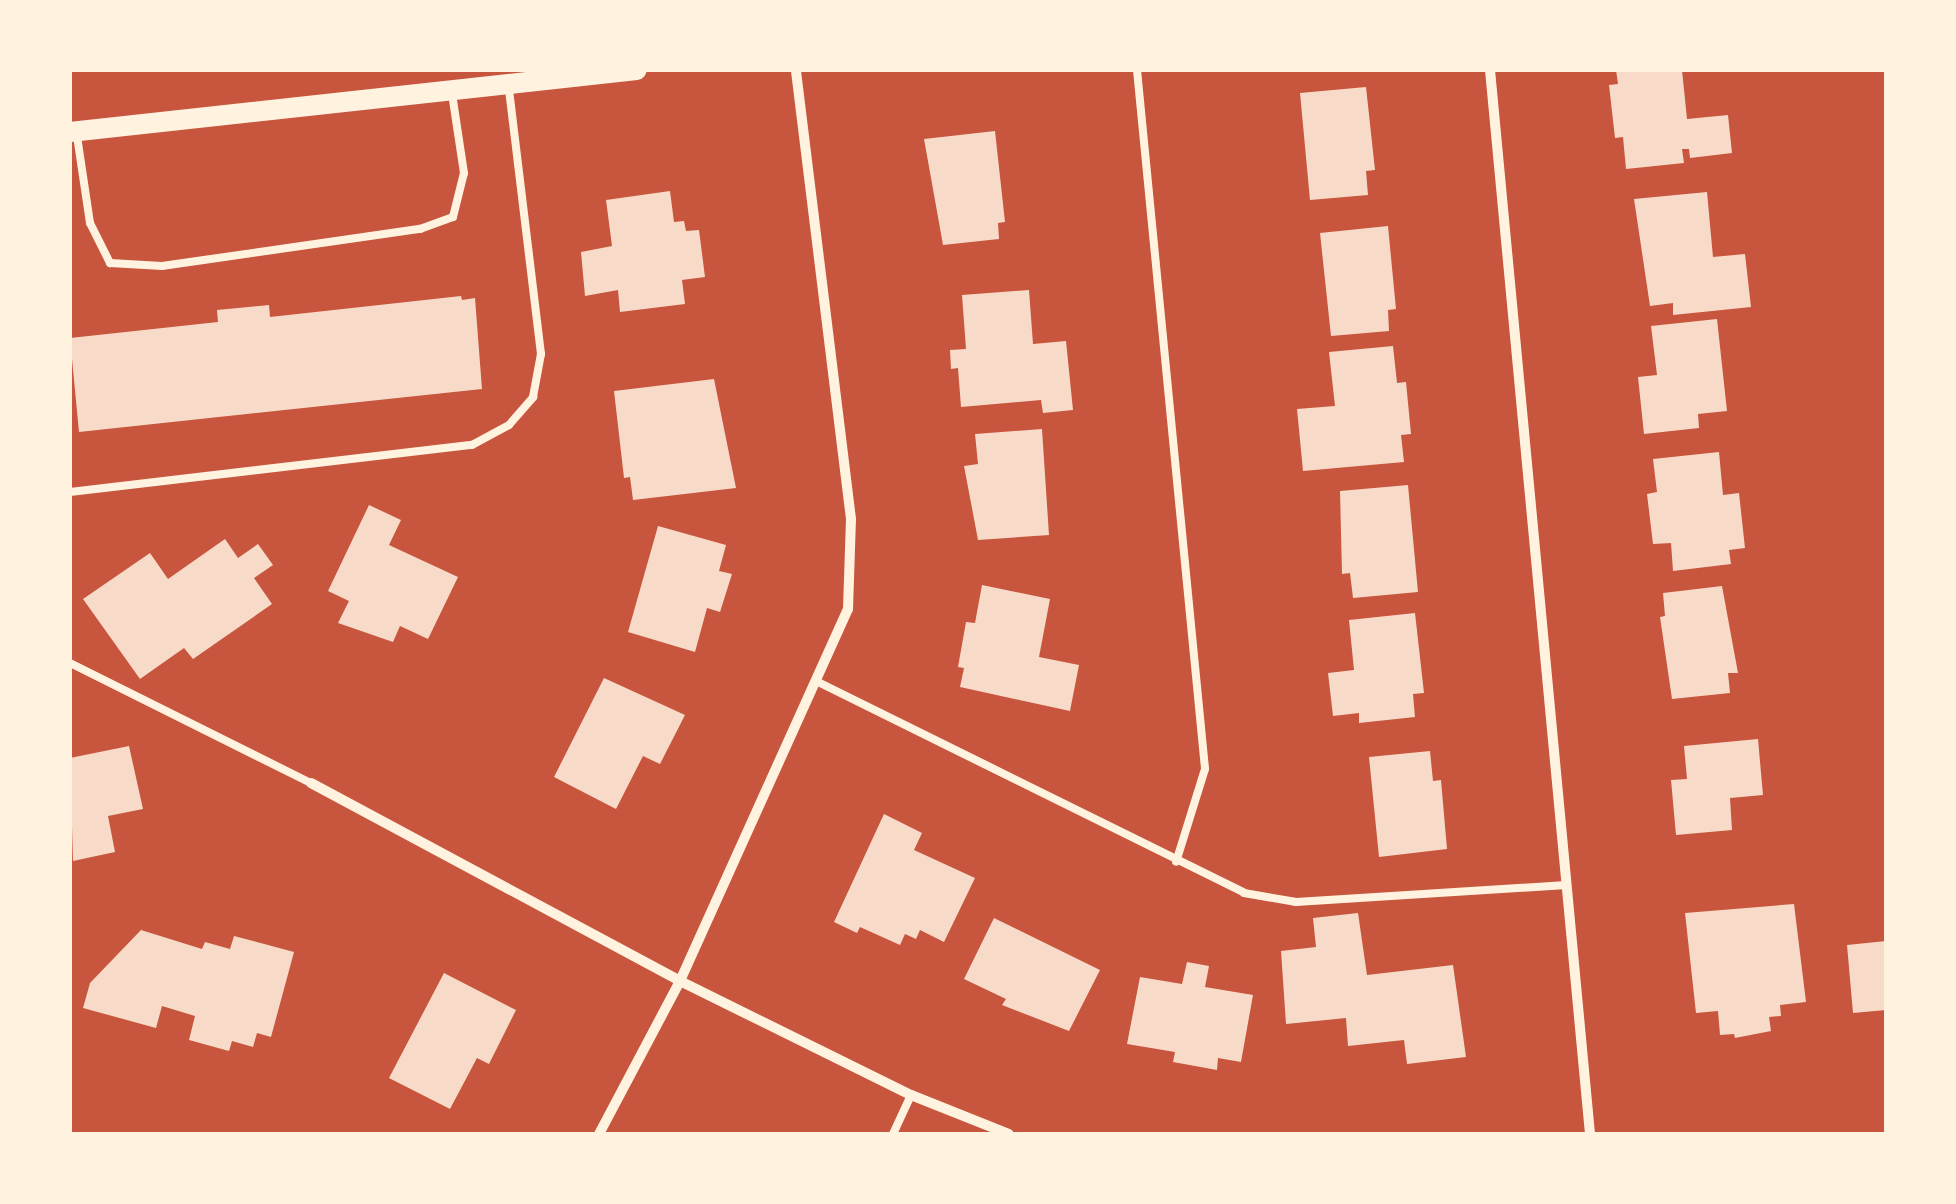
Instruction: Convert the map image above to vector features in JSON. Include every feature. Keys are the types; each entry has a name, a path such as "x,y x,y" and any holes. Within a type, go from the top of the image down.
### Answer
{"main road":[{"path":"73,131 637,70"}],"street":[{"path":"598,1134 680,980 848,609 852,519 796,70"},
{"path":"1490,70 1590,1134"},
{"path":"312,782 680,980 911,1095 1008,1134"}],"lane":[{"path":"1137,70 1205,769 1176,862"},
{"path":"70,492 472,444 509,424 533,397 541,354 508,86"},
{"path":"73,131 90,223 110,263 162,266 420,229 453,216 464,173 452,91"},
{"path":"70,663 312,782"},
{"path":"818,682 1244,893 1296,902 1566,884"},
{"path":"893,1134 911,1095"}],"building":[{"path":"1616,70 1682,70 1687,119 1728,115 1732,153 1690,158 1689,149 1682,149 1684,163 1626,169 1623,137 1615,138 1609,85 1618,84"},
{"path":"1366,87 1375,170 1366,171 1368,195 1310,200 1300,93"},
{"path":"995,131 1005,222 998,223 999,239 943,245 924,139"},
{"path":"670,191 674,222 684,221 686,231 699,230 705,277 682,280 685,304 620,312 618,290 585,296 581,252 612,246 606,200"},
{"path":"1707,192 1713,257 1745,254 1751,307 1673,315 1673,303 1650,306 1634,199"},
{"path":"1388,226 1396,309 1388,310 1389,331 1331,336 1320,233"},
{"path":"1029,290 1033,344 1066,341 1073,410 1043,413 1041,400 961,407 958,368 951,369 950,350 966,349 962,295"},
{"path":"461,296 462,300 475,298 482,389 79,432 70,338 218,322 217,310 269,305 270,317"},
{"path":"1717,319 1727,411 1698,414 1699,428 1644,434 1638,377 1657,375 1651,326"},
{"path":"1393,346 1397,383 1406,382 1411,434 1401,435 1404,462 1303,471 1297,409 1335,406 1329,352"},
{"path":"714,379 736,488 633,500 630,477 624,478 614,391"},
{"path":"1042,429 1049,535 978,540 964,466 978,464 975,434"},
{"path":"1719,452 1723,495 1739,493 1745,548 1729,550 1731,564 1673,571 1671,543 1653,544 1647,494 1657,492 1653,459"},
{"path":"1408,485 1418,592 1353,598 1350,573 1342,574 1340,491"},
{"path":"369,505 401,520 389,545 458,577 428,639 400,626 393,642 338,623 349,601 328,591"},
{"path":"658,526 726,545 719,571 732,574 720,612 707,608 695,652 628,632"},
{"path":"225,539 238,558 258,544 273,565 254,578 272,604 193,659 184,648 140,679 83,599 150,553 168,579"},
{"path":"982,585 1050,599 1039,657 1079,665 1070,711 960,687 964,668 958,667 966,622 975,623"},
{"path":"1722,586 1738,673 1728,673 1730,693 1672,699 1660,617 1665,616 1663,593"},
{"path":"1415,613 1424,693 1413,694 1415,717 1359,723 1359,713 1333,716 1328,673 1354,670 1349,620"},
{"path":"604,678 685,715 660,764 643,756 616,809 554,777"},
{"path":"1758,739 1763,795 1730,798 1732,830 1676,835 1671,780 1687,779 1684,746"},
{"path":"129,746 143,809 108,816 115,852 73,861 70,758"},
{"path":"1430,751 1433,781 1441,780 1447,849 1379,857 1369,757"},
{"path":"884,814 922,833 914,850 975,878 944,942 920,930 916,939 905,934 900,945 860,927 857,933 834,922"},
{"path":"1794,904 1806,1002 1780,1005 1781,1016 1769,1017 1771,1031 1735,1038 1734,1034 1720,1035 1718,1011 1696,1013 1685,913"},
{"path":"1358,913 1367,975 1453,965 1466,1057 1407,1064 1404,1040 1348,1046 1346,1018 1286,1024 1281,951 1316,947 1313,918"},
{"path":"994,918 1100,970 1069,1031 1002,1005 1006,999 964,979"},
{"path":"141,930 202,949 205,942 230,949 234,936 294,952 271,1037 257,1033 253,1047 232,1041 229,1051 189,1040 195,1016 162,1006 156,1028 83,1008 90,983"},
{"path":"1886,941 1886,1010 1853,1013 1847,945"},
{"path":"1187,962 1209,966 1205,987 1253,995 1241,1062 1218,1058 1217,1070 1173,1062 1175,1052 1127,1044 1140,977 1182,984"},
{"path":"444,973 516,1010 489,1064 477,1058 450,1109 389,1078"}]}
